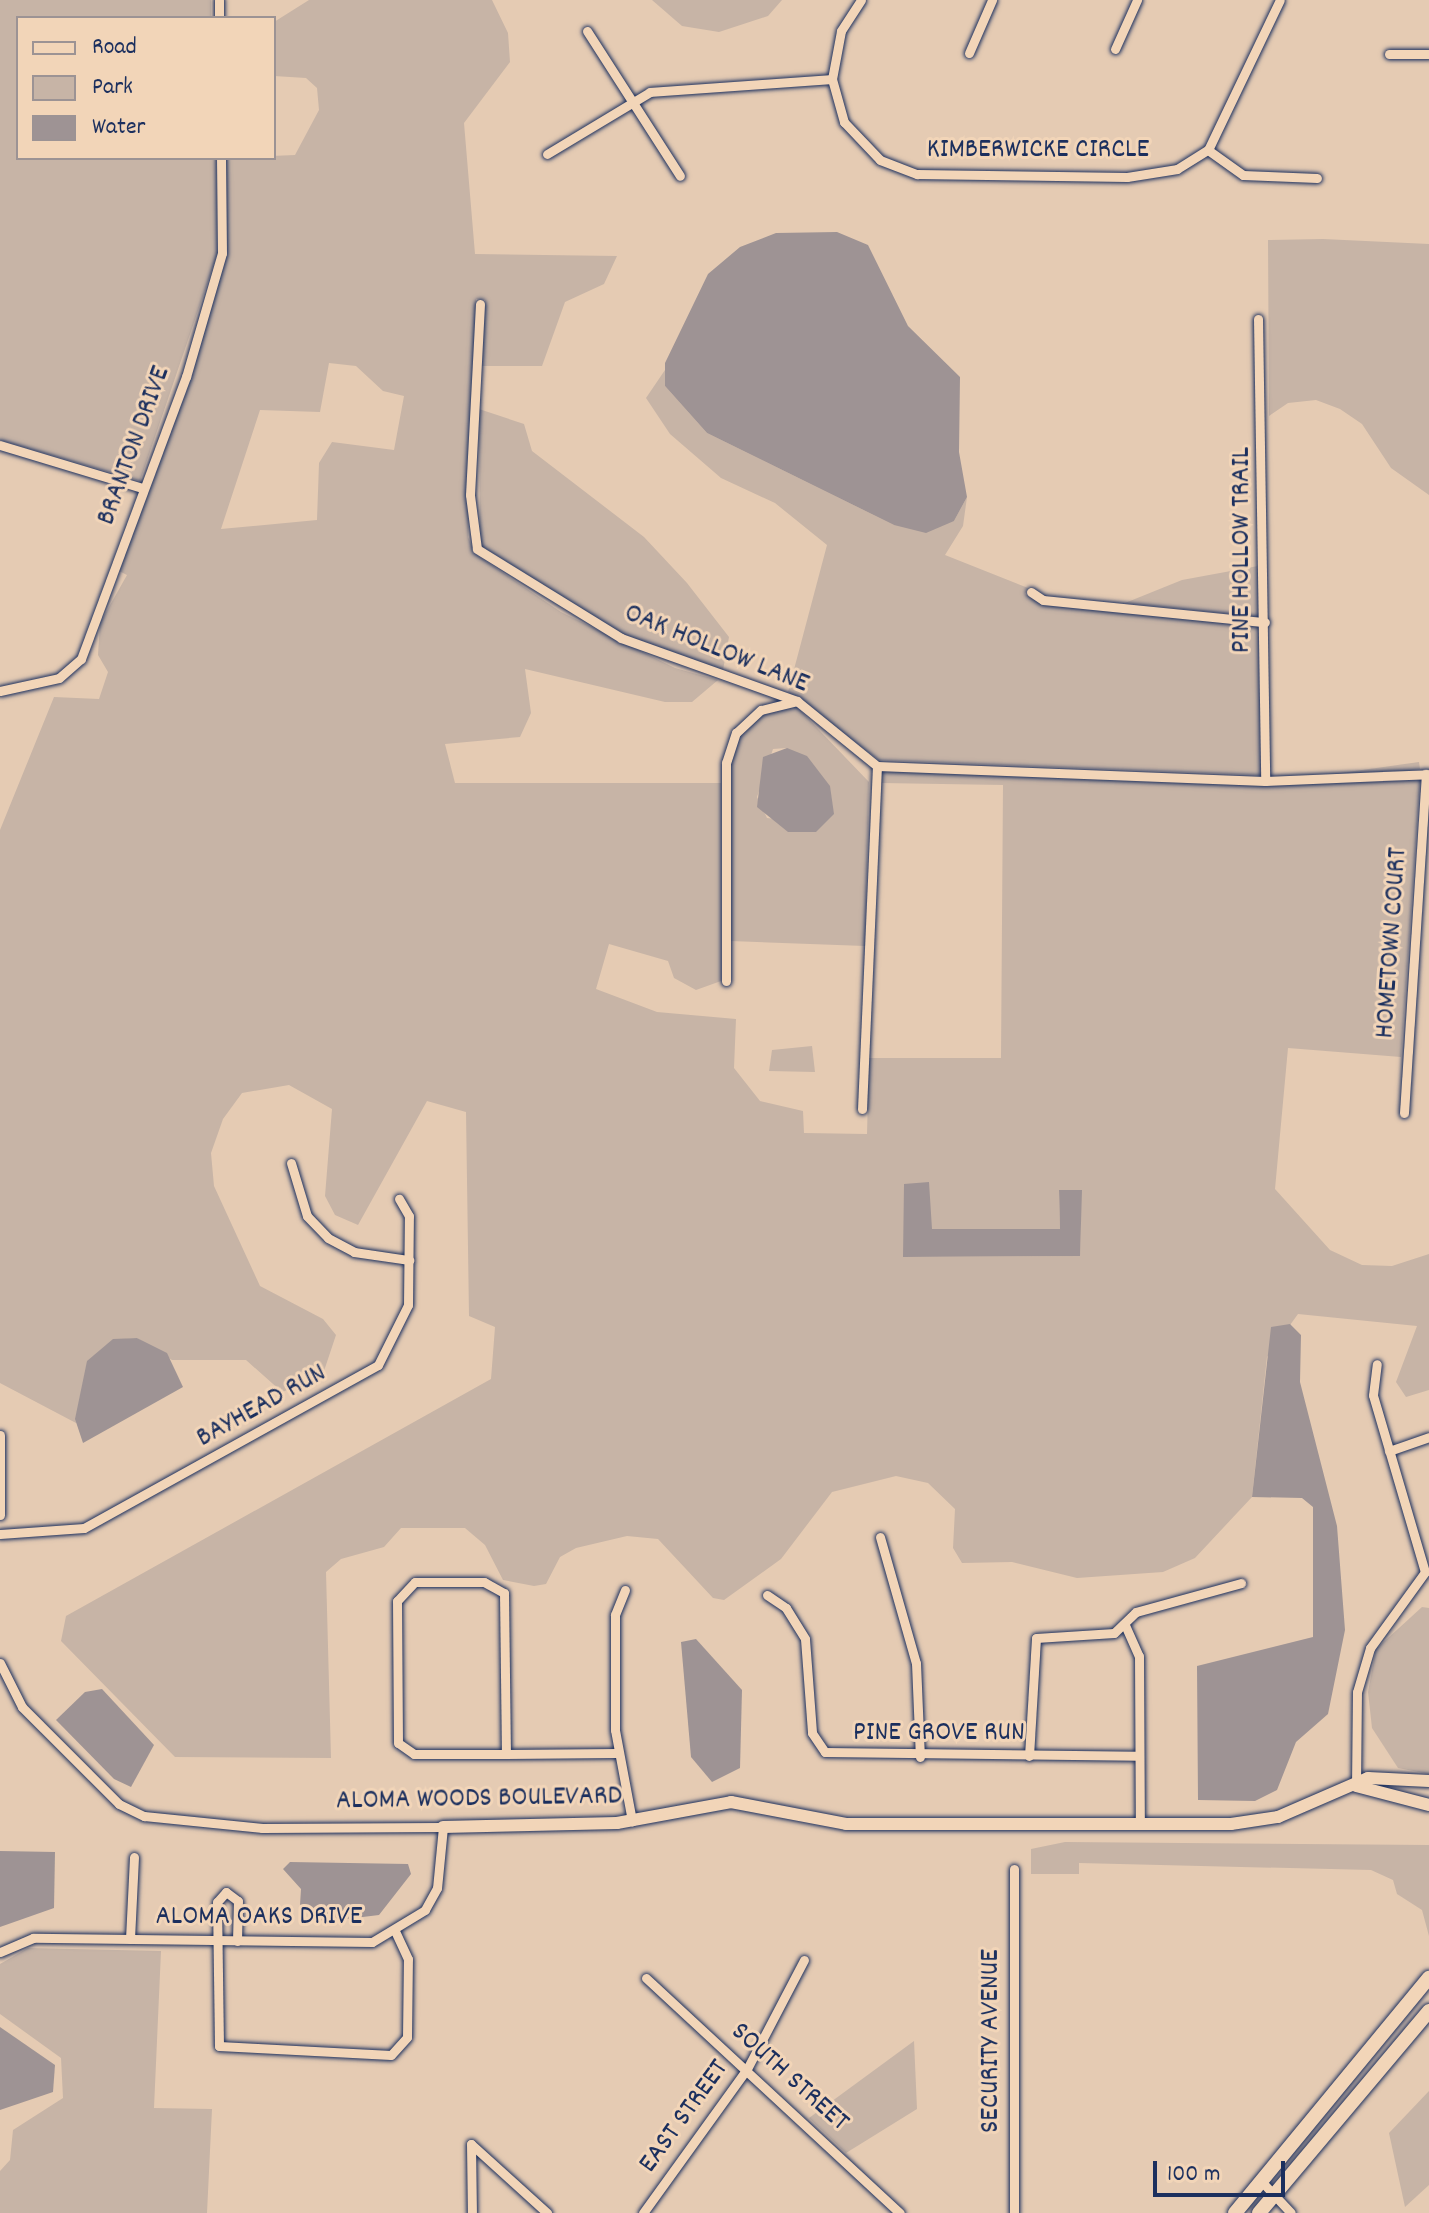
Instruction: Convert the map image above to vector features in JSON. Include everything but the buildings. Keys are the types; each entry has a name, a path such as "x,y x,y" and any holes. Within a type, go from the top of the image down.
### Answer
{"main road":[{"path":"1235,2213 1429,1978"},
{"path":"1259,2213 1429,2011"}],"street":[{"path":"547,154 631,101 666,88 832,79 841,31 861,0"},
{"path":"969,53 992,0"},
{"path":"1115,49 1137,0"},
{"path":"1280,0 1208,150 1243,175 1317,178"},
{"path":"587,31 680,176"},
{"path":"1389,54 1429,54"},
{"name":"KIMBERWICKE CIRCLE","path":"832,79 852,134 880,160 917,174 1147,176 1208,150"},
{"name":"BRANTON DRIVE","path":"0,691 59,678 81,659 142,488 186,377 222,253 221,160"},
{"name":"OAK HOLLOW LANE","path":"480,304 470,495 477,549 621,638 797,701 877,766"},
{"name":"PINE HOLLOW TRAIL","path":"1258,319 1265,622 1265,781"},
{"path":"0,445 142,488"},
{"path":"1031,592 1043,600 1265,622"},
{"path":"726,981 726,763 736,733 761,710 797,701"},
{"path":"862,1109 877,766 1265,781 1427,774"},
{"name":"HOMETOWN COURT","path":"1404,1113 1427,774"},
{"path":"291,1163 302,1206 328,1238 354,1252 409,1260"},
{"name":"BAYHEAD RUN","path":"0,1534 84,1528 378,1365 404,1323 409,1216 399,1199"},
{"path":"1377,1364 1373,1395 1389,1451 1426,1552 1420,1584 1370,1648 1356,1708 1356,1786 1429,1805"},
{"path":"0,1435 0,1515"},
{"path":"1389,1451 1429,1437"},
{"path":"880,1537 914,1649 920,1757"},
{"path":"506,1754 504,1593 484,1582 409,1584 397,1601 398,1743 414,1754 506,1754 617,1753"},
{"path":"1029,1756 1036,1638 1114,1633 1162,1603 1241,1583"},
{"path":"625,1590 615,1615 617,1753 632,1821"},
{"name":"PINE GROVE RUN","path":"767,1595 786,1608 805,1639 815,1745 843,1757 1137,1756"},
{"path":"1125,1625 1139,1656 1137,1756 1140,1824"},
{"name":"ALOMA WOODS BOULEVARD","path":"0,1663 22,1707 119,1804 144,1816 262,1828 443,1827 632,1821 731,1802 846,1824 1140,1824 1264,1820 1356,1786 1368,1778 1429,1781"},
{"name":"ALOMA OAKS DRIVE","path":"0,1952 33,1938 353,1944 396,1933 425,1910 437,1888 443,1827"},
{"path":"130,1939 134,1857"},
{"name":"SECURITY AVENUE","path":"1014,1869 1014,2213"},
{"path":"237,1941 238,1901 226,1892 217,1902 219,2046 391,2055 407,2037 408,1959 396,1933"},
{"name":"EAST STREET","path":"643,2213 747,2069 804,1960"},
{"name":"SOUTH STREET","path":"646,1978 900,2213"},
{"path":"472,2213 471,2144 547,2213"},
{"path":"1262,2182 1291,2213"}],"green space":[{"path":"0,0 211,0 211,16 16,16 16,160 216,160 218,252 140,481 0,440"},
{"path":"309,0 492,0 508,33 510,62 464,123 475,254 617,256 604,284 565,302 542,366 481,366 485,300 476,299 468,537 475,554 561,612 675,668 718,680 692,702 665,702 525,669 531,713 520,737 445,744 455,783 721,783 721,981 696,990 674,978 668,961 609,944 596,989 657,1012 736,1019 734,1068 760,1101 803,1111 804,1133 867,1134 869,1058 1001,1058 1003,785 881,783 882,771 1261,786 1420,780 1401,1057 1288,1048 1275,1189 1330,1250 1362,1265 1392,1266 1429,1254 1429,1390 1406,1397 1396,1382 1417,1326 1298,1314 1267,1357 1252,1497 1195,1558 1163,1572 1077,1578 1012,1562 962,1563 953,1548 955,1509 928,1483 896,1476 832,1492 781,1559 724,1600 713,1598 658,1539 627,1536 576,1548 560,1557 546,1584 534,1586 503,1580 485,1545 465,1528 401,1528 384,1547 341,1559 326,1572 331,1758 175,1757 61,1641 66,1616 491,1379 495,1327 469,1316 466,1112 427,1101 358,1225 335,1215 325,1196 332,1109 289,1085 242,1093 223,1119 211,1153 214,1186 260,1286 323,1319 336,1335 322,1377 282,1392 246,1360 172,1360 137,1338 113,1340 76,1423 0,1383 0,830 54,697 99,699 108,672 98,655 100,623 127,575 117,570 191,379 226,255 225,160 276,160 276,156 295,155 319,110 317,88 306,78 276,76 276,21","holes":["329,363 356,366 383,391 404,396 394,450 332,442 319,463 317,520 221,529 260,410 320,412","1059,1190 1081,1191 1080,1256 904,1257 932,1229 1060,1229"]},
{"path":"652,0 782,0 768,16 719,32 682,26"},
{"path":"1268,240 1429,244 1429,495 1391,468 1362,424 1340,409 1316,400 1288,403 1269,416"},
{"path":"665,370 665,386 707,433 894,525 954,521 967,497 963,526 945,555 1028,588 1025,594 1041,604 1261,627 1261,775 879,760 788,692 827,545 775,503 721,478 670,434 646,398"},
{"path":"479,409 524,424 532,451 644,537 687,583 729,637 723,670 623,634 480,545"},
{"path":"1258,566 1261,617 1125,603 1182,580"},
{"path":"796,706 869,782 865,946 730,941 730,764 740,736 763,715","holes":["787,748 776,819 767,818 757,797 773,749"]},
{"path":"1419,762 1420,769 1272,790 1271,783"},
{"path":"812,1046 815,1072 769,1071 772,1050"},
{"path":"1422,1607 1429,1608 1429,1774 1398,1768 1372,1728 1368,1692 1376,1649"},
{"path":"1065,1842 1429,1845 1429,1936 1422,1910 1397,1894 1393,1880 1371,1870 1079,1863 1079,1874 1031,1874 1031,1849"},
{"path":"28,1948 161,1951 154,2108 212,2109 207,2213 0,2213 0,2171 10,2160 13,2130 63,2098 61,2058 0,2014 0,1964"},
{"path":"914,2041 917,2109 846,2153 809,2118"},
{"path":"1429,2091 1429,2185 1405,2207 1389,2133"}],"water":[{"path":"837,232 868,245 908,326 960,377 959,452 967,497 954,521 926,533 894,525 707,433 665,386 665,363 708,274 740,247 776,233"},
{"path":"787,748 807,756 830,786 834,814 816,832 788,832 757,807 763,757"},
{"path":"929,1182 932,1229 1060,1229 1059,1190 1082,1190 1080,1256 903,1257 904,1184"},
{"path":"1290,1324 1301,1335 1300,1382 1337,1526 1345,1630 1328,1714 1296,1742 1277,1790 1255,1801 1198,1800 1197,1666 1313,1637 1313,1507 1302,1498 1252,1497 1271,1327"},
{"path":"137,1338 167,1353 183,1387 83,1443 75,1419 87,1361 113,1339"},
{"path":"696,1639 742,1690 740,1768 712,1782 691,1757 681,1642"},
{"path":"102,1689 154,1745 131,1787 114,1779 56,1720 85,1692"},
{"path":"0,1851 55,1852 54,1908 0,1927"},
{"path":"290,1862 408,1864 411,1874 379,1915 322,1922 300,1905 301,1889 283,1869"},
{"path":"0,2027 55,2065 53,2092 0,2110"}]}
